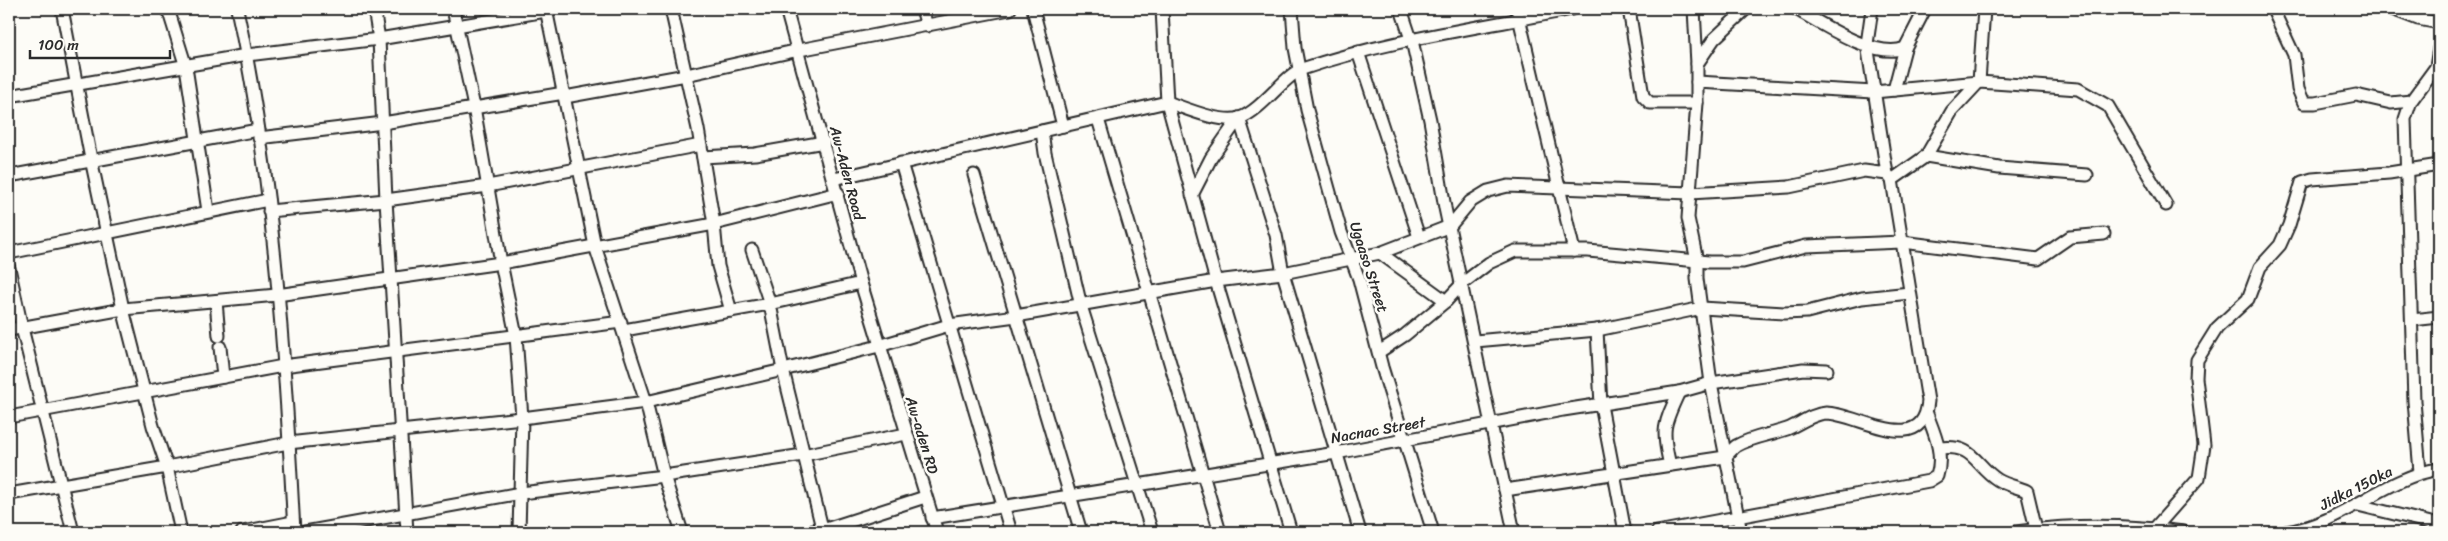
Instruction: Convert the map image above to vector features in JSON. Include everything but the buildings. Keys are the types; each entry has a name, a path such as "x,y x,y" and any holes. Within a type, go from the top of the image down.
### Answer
{"street":[{"path":"62,9 123,309 144,392 167,467 181,532"},
{"path":"168,9 186,67 208,211"},
{"path":"237,9 247,56 269,205 283,366 293,527 242,532"},
{"path":"374,9 379,39 386,200 407,532"},
{"path":"452,9 474,107 501,263 516,336 522,418 520,532"},
{"path":"670,9 701,145 714,224 718,266 731,311"},
{"name":"Aw-Aden Road","path":"786,9 799,50 879,346"},
{"path":"922,9 927,26"},
{"path":"9,176 198,140 383,123 474,107 564,95 686,75 799,50 1010,9"},
{"path":"1032,9 1063,126"},
{"path":"1162,9 1166,102 1216,282 1290,532"},
{"name":"Ugaaso Street","path":"1292,9 1294,48 1307,110 1350,258 1359,278 1404,440 1433,532"},
{"path":"1401,9 1430,120 1490,425 1514,532"},
{"path":"1192,195 1211,158 1239,118 1273,94 1299,70 1410,38 1519,14 1572,9"},
{"path":"1629,9 1642,96 1650,103 1696,103"},
{"path":"1694,9 1697,82 1688,218 1697,261 1711,384 1740,532"},
{"path":"1697,64 1714,39 1746,9"},
{"path":"1796,9 1840,34 1887,52 1905,48"},
{"path":"1658,532 1929,481 1937,476 1940,467 1940,448 1927,414 1928,401 1867,44 1872,9"},
{"path":"1894,90 1905,48 1925,9"},
{"path":"9,494 167,467 288,443 522,418 646,402 879,346 949,325 1080,306 1283,272 1380,253 1450,226 1470,202 1488,191 1508,186 1690,193 1788,187 1864,171 1889,177 1926,156 1952,111 1979,82 1984,9"},
{"path":"2392,9 2418,19 2439,23"},
{"path":"9,96 247,56 379,39 546,10 595,246 646,402 664,476 682,532"},
{"path":"2274,12 2294,55 2298,89 2304,103 2315,103 2356,95 2391,103 2411,101"},
{"path":"1519,14 1536,94 1574,251"},
{"path":"2420,472 2405,169 2405,119 2411,101 2436,67 2439,48"},
{"path":"1358,52 1419,237"},
{"path":"1697,82 1874,92 1979,82 2078,89 2108,106 2166,205"},
{"path":"834,179 1166,102 1209,117 1239,118"},
{"path":"1239,118 1276,234 1283,272 1360,532"},
{"path":"1098,119 1220,532"},
{"path":"1042,131 1044,152 1080,306 1139,485 1152,532"},
{"path":"703,157 755,154 824,142"},
{"path":"9,253 208,211 269,205 386,200 488,186 578,167 701,145"},
{"path":"1926,156 2000,168 2087,176"},
{"path":"901,163 1011,532"},
{"path":"2155,528 2199,478 2204,445 2196,378 2197,360 2217,328 2248,299 2260,267 2280,245 2289,225 2302,182 2312,179 2389,173 2439,165"},
{"path":"974,175 1081,532"},
{"path":"9,330 123,309 277,296 501,263 714,224 838,192"},
{"path":"1379,352 1405,336 1446,302 1462,283 1489,263 1514,251 1574,251 1697,261 1743,262 1806,246 1902,242 2038,259 2070,237 2104,234"},
{"path":"752,250 770,304 783,370 823,531"},
{"path":"1380,253 1446,302"},
{"path":"9,268 22,328 73,532"},
{"path":"9,417 283,366 516,336 622,326 731,311 861,283"},
{"path":"1475,341 1598,330 1702,308 1784,313 1807,312 1862,298 1910,293"},
{"path":"216,301 223,377"},
{"path":"2412,320 2439,317"},
{"path":"1598,330 1601,405 1625,532"},
{"name":"Aw-aden RD","path":"879,346 937,532"},
{"name":"Nacnac Street","path":"932,518 1336,453 1563,410 1679,392 1711,384 1803,369 1827,370"},
{"path":"1670,465 1665,444 1665,422 1679,392"},
{"path":"1505,490 1725,457 1735,447 1786,429 1814,415 1827,413 1902,431 1915,427 1927,414"},
{"path":"305,532 521,493 664,476 803,455 906,434"},
{"path":"1940,448 1955,446 1971,454 1999,481 2027,491 2036,529"},
{"name":"Jidka 150ka","path":"2286,532 2306,529 2358,505 2420,472 2439,469"},
{"path":"806,532 823,531 925,497"},
{"path":"2358,505 2439,525"},
{"path":"2016,532 2036,529 2155,528 2184,532"}]}
